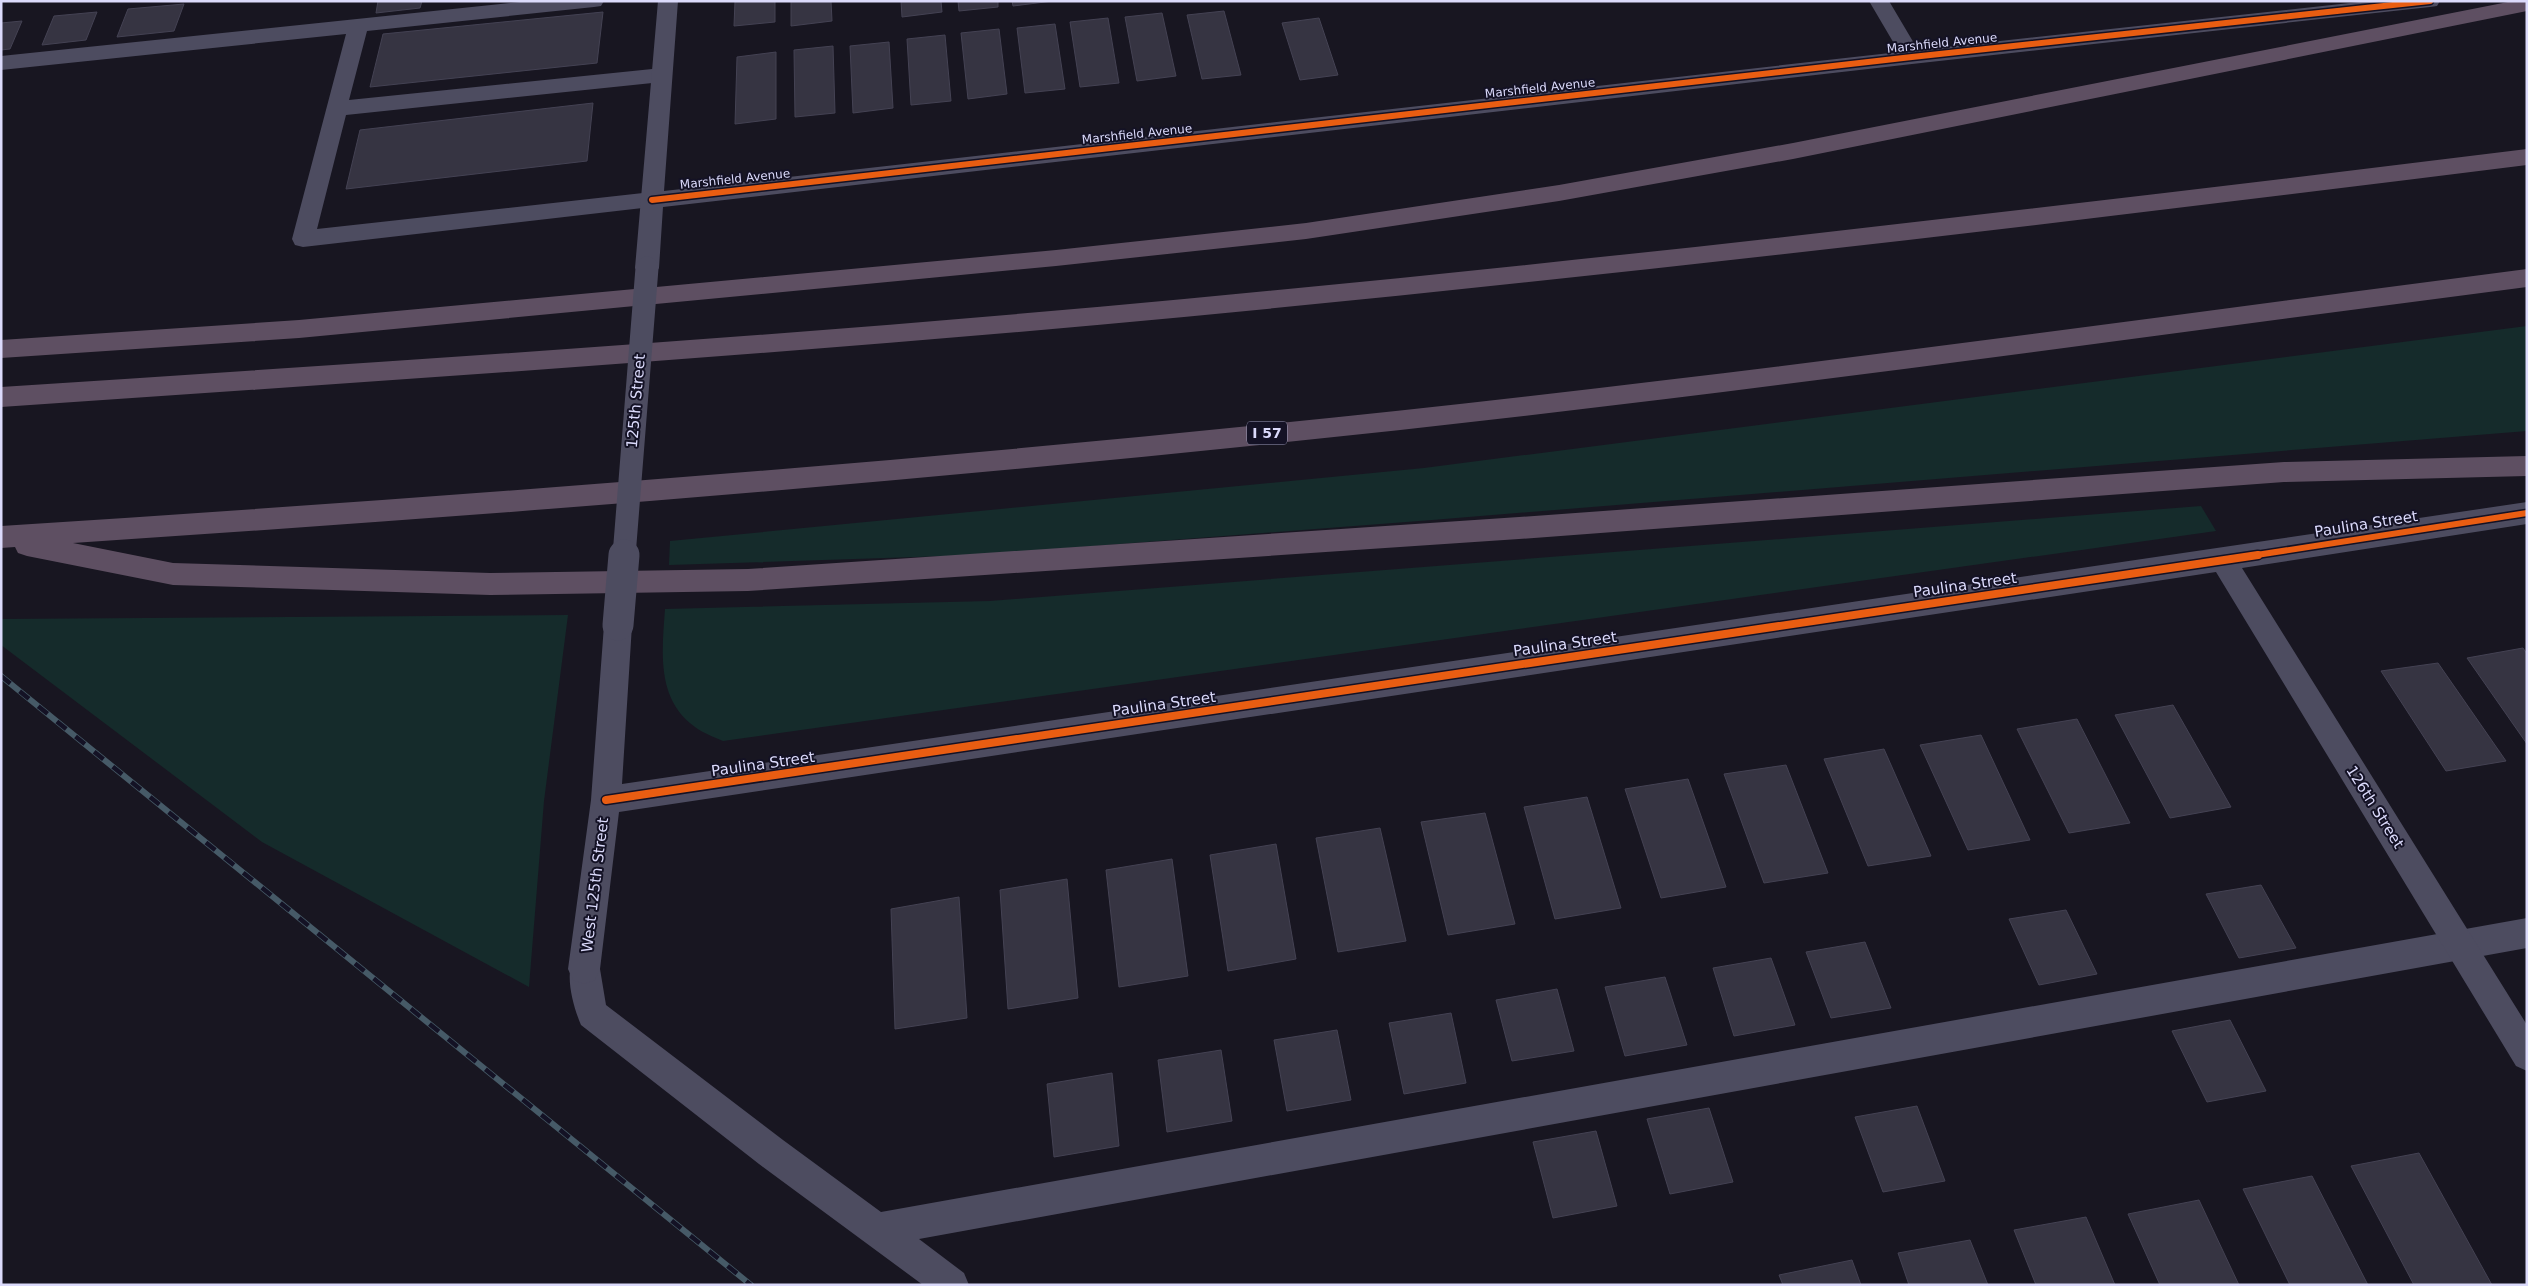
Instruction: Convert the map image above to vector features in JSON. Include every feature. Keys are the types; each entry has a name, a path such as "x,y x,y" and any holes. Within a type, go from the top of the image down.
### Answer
{"highway":[{"path":"1,349 309,328 1056,258 1306,231 1559,193 1793,151 2527,5"},
{"path":"1,397 581,357 1196,307 1619,265 2083,212 2527,157"},
{"name":"I 57","path":"1,538 699,486 1203,440 1664,390 2527,278"},
{"path":"1,538 173,574 490,584 748,580 1519,528 2284,472 2527,466"}],"street":[{"path":"1,63 594,1"},
{"name":"125th Street","path":"606,800 618,625 668,1"},
{"path":"1879,1 1912,57"},
{"name":"Marshfield Avenue","path":"336,109 303,239 1912,57 2430,1"},
{"path":"358,26 336,109 662,74"},
{"name":"Paulina Street","path":"606,800 2223,560 2527,513"},
{"name":"126th Street","path":"2223,560 2527,1055"},
{"name":"West 125th Street","path":"606,800 584,969 592,1014 876,1230 952,1285"},
{"path":"876,1230 2527,933"}],"green space":[{"path":"2527,326 2527,431 977,555 669,565 670,541 1424,468"},
{"path":"2201,506 2216,531 723,741 698,729 682,716 673,703 664,674 665,609 990,601"},
{"path":"568,615 544,801 529,987 262,842 1,645 1,619"}],"building":[{"path":"378,1 422,1 420,8 376,13"},
{"path":"735,1 775,1 775,22 734,26"},
{"path":"791,1 831,1 832,21 791,26"},
{"path":"901,1 941,1 942,12 902,17"},
{"path":"958,1 998,1 998,7 959,11"},
{"path":"1012,1 1053,1 1013,6"},
{"path":"184,4 174,31 117,37 128,9"},
{"path":"1224,11 1241,75 1202,79 1187,15"},
{"path":"97,12 86,40 42,45 54,16"},
{"path":"603,12 597,63 370,87 383,34"},
{"path":"1162,13 1176,76 1137,81 1125,17"},
{"path":"1108,18 1119,83 1080,87 1070,22"},
{"path":"1319,18 1338,75 1300,80 1282,23"},
{"path":"22,21 10,49 1,50 1,23"},
{"path":"1055,24 1065,89 1025,93 1017,28"},
{"path":"999,29 1007,94 968,99 961,33"},
{"path":"945,35 951,101 911,105 907,39"},
{"path":"889,42 893,108 853,113 850,46"},
{"path":"833,46 835,113 795,117 794,50"},
{"path":"776,52 776,119 735,124 737,57"},
{"path":"593,103 587,161 346,189 360,130"},
{"path":"2523,648 2527,654 2527,744 2467,658"},
{"path":"2438,663 2506,761 2446,771 2381,671"},
{"path":"2173,705 2231,807 2170,818 2115,715"},
{"path":"2077,719 2130,823 2069,833 2017,729"},
{"path":"1981,735 2030,840 1968,850 1920,745"},
{"path":"1884,749 1931,856 1868,866 1824,759"},
{"path":"1786,765 1828,873 1764,883 1724,774"},
{"path":"1688,779 1726,887 1661,898 1625,789"},
{"path":"1587,797 1621,908 1555,919 1524,807"},
{"path":"1485,813 1515,924 1448,935 1421,822"},
{"path":"1380,828 1406,941 1338,952 1316,838"},
{"path":"1276,844 1296,959 1228,971 1210,855"},
{"path":"1172,859 1188,976 1119,987 1106,870"},
{"path":"1067,879 1078,998 1008,1009 1000,890"},
{"path":"2261,885 2296,948 2239,958 2206,894"},
{"path":"959,897 967,1018 895,1029 891,909"},
{"path":"2066,910 2097,974 2039,985 2009,919"},
{"path":"1865,942 1891,1008 1831,1018 1806,952"},
{"path":"1771,958 1795,1025 1734,1036 1713,968"},
{"path":"1665,977 1687,1045 1625,1056 1605,987"},
{"path":"1557,989 1574,1051 1512,1061 1496,1000"},
{"path":"1451,1013 1466,1083 1404,1094 1389,1023"},
{"path":"2230,1020 2266,1091 2207,1102 2172,1031"},
{"path":"1337,1030 1351,1100 1287,1111 1274,1040"},
{"path":"1221,1050 1232,1121 1167,1132 1158,1060"},
{"path":"1112,1073 1119,1146 1054,1157 1047,1084"},
{"path":"1917,1106 1945,1181 1883,1192 1855,1117"},
{"path":"1709,1108 1733,1182 1670,1194 1647,1119"},
{"path":"1596,1131 1617,1206 1553,1218 1533,1142"},
{"path":"2419,1153 2492,1285 2414,1285 2351,1166"},
{"path":"2312,1176 2368,1285 2290,1285 2243,1189"},
{"path":"2199,1200 2239,1285 2160,1285 2128,1214"},
{"path":"2086,1217 2115,1285 2036,1285 2014,1230"},
{"path":"1970,1240 1988,1285 1909,1285 1898,1253"},
{"path":"1852,1260 1861,1285 1783,1285 1779,1275"}],"railway":[{"path":"1,676 751,1285"}],"cycle path":[{"path":"652,200 1912,57 2430,1"},
{"path":"606,800 2223,560 2527,513"}]}
